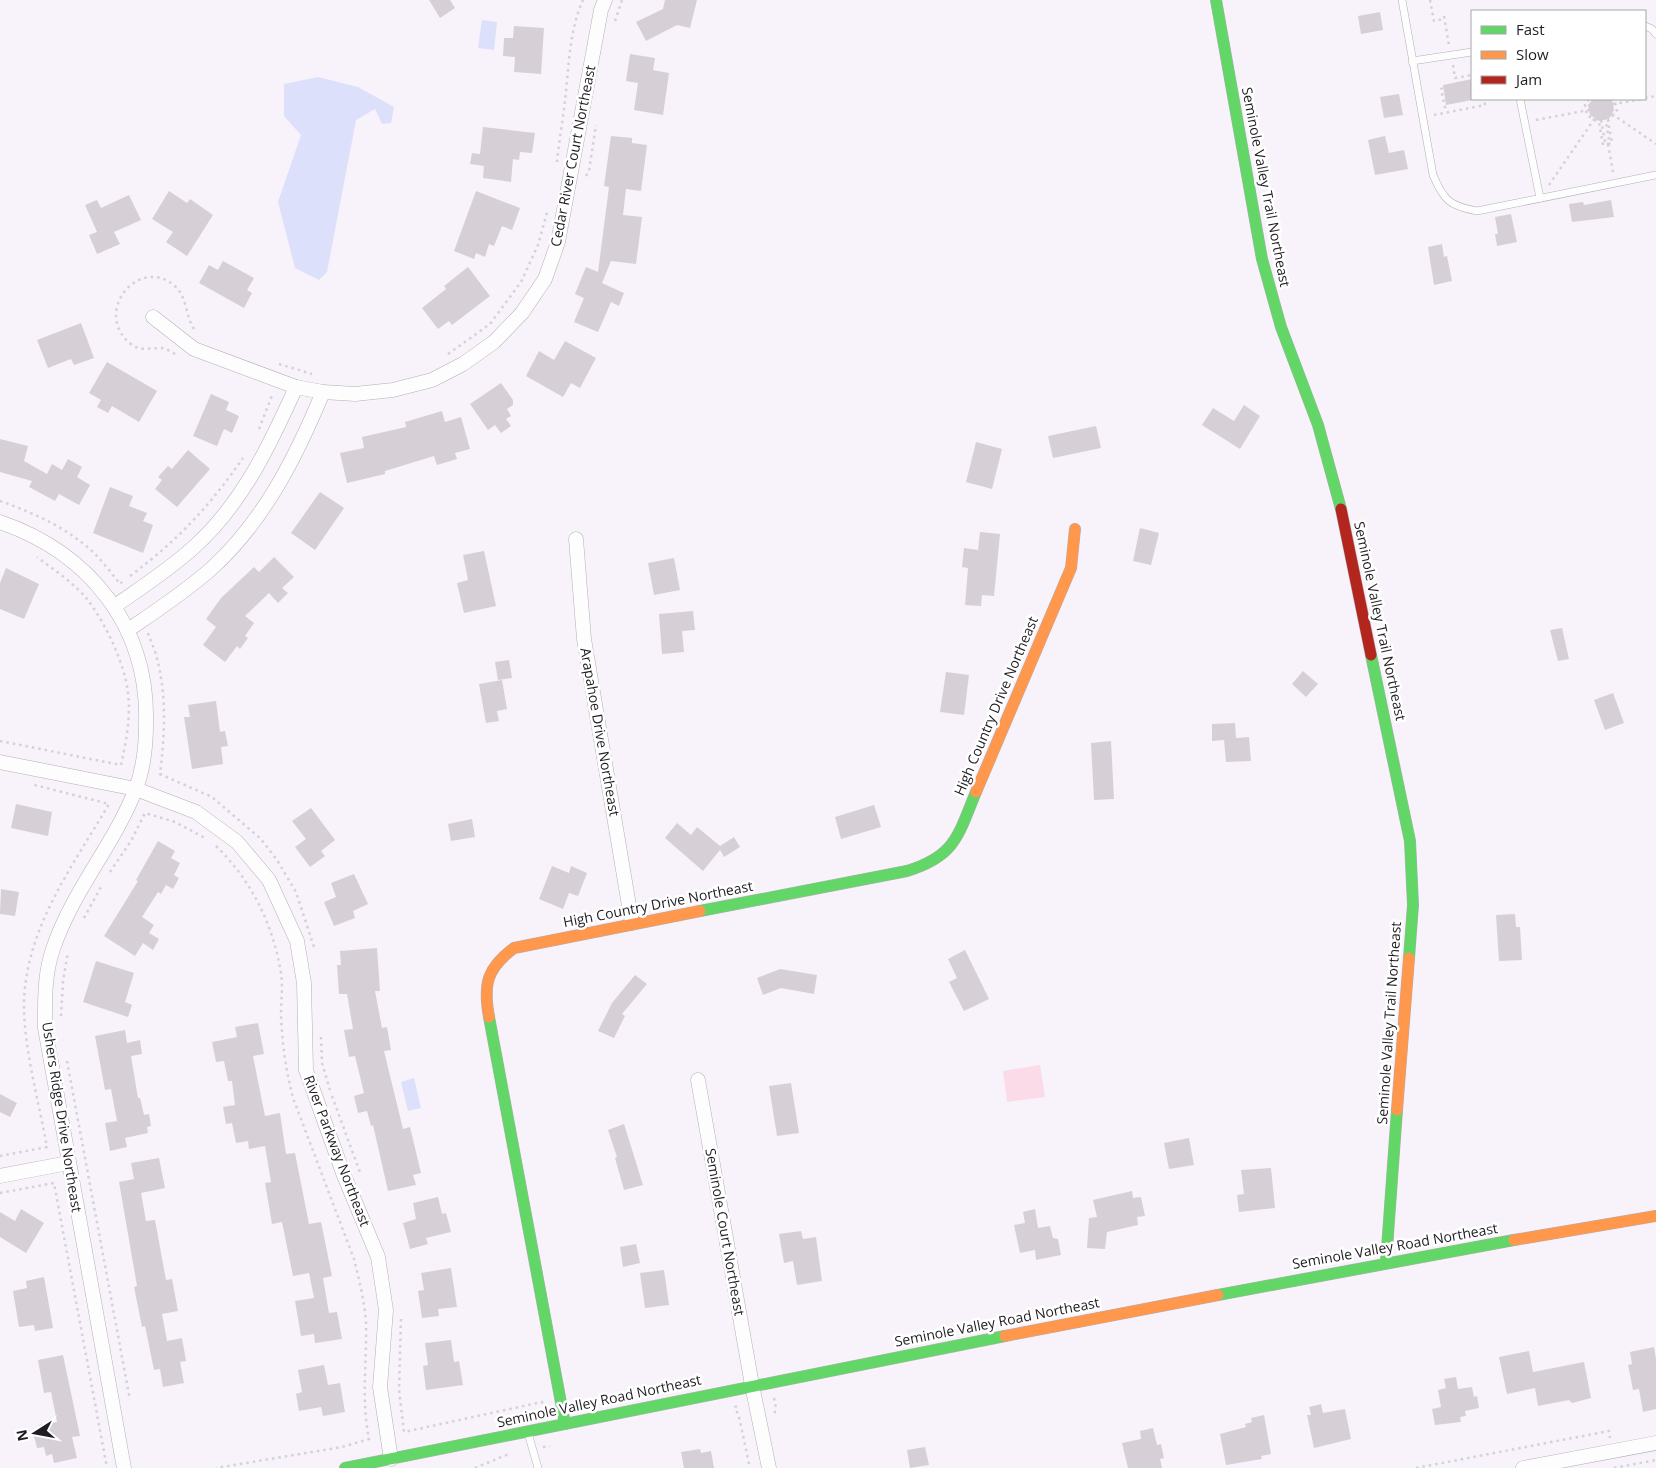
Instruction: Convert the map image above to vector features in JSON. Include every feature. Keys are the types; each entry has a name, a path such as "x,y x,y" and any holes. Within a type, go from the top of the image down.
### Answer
{"street":[{"name":"Cedar River Court Northeast","path":"154,317 194,349 296,387 323,392 355,394 393,390 432,380 463,364 494,342 522,313 545,279 558,242 601,10 606,0"},
{"name":"Seminole Valley Trail Northeast","path":"1216,0 1262,259 1280,327 1318,425 1336,486 1410,841 1413,904 1386,1262"},
{"path":"114,606 195,546 223,516 253,475 296,387"},
{"path":"128,630 212,568 244,532 275,491 300,448 323,392"},
{"name":"Ushers Ridge Drive Northeast","path":"0,522 24,530 60,551 87,572 114,606 128,630 140,664 147,698 146,743 136,789 120,825 67,914 52,950 45,987 45,1028 124,1468"},
{"name":"High Country Drive Northeast","path":"565,1424 486,1002 487,980 495,962 514,948 632,923 907,871 929,864 945,854 956,840 1070,568 1074,529"},
{"name":"Arapahoe Drive Northeast","path":"576,539 584,639 632,923"},
{"name":"River Parkway Northeast","path":"0,762 136,789 196,812 237,842 269,880 297,941 304,984 306,1070 343,1173 378,1257 386,1310 380,1388 390,1459"},
{"name":"Seminole Court Northeast","path":"698,1080 752,1385 769,1468"},
{"path":"0,1176 68,1163"},
{"name":"Seminole Valley Road Northeast","path":"345,1468 752,1385 1386,1262 1656,1216"},
{"path":"1523,1468 1656,1443"}],"lane":[{"path":"1402,0 1433,176 1441,194 1456,207 1477,211 1656,175"},
{"path":"1646,26 1652,28 1656,34"},
{"path":"1412,61 1471,52"},
{"path":"1520,100 1540,198"},
{"path":"528,1432 538,1468"}],"path":[{"path":"556,166 565,99 567,63 578,10 583,0"},
{"path":"612,28 622,0"},
{"path":"1430,0 1434,21 1444,19"},
{"path":"1443,88 1441,89 1446,112"},
{"path":"1427,116 1485,105 1484,100"},
{"path":"1589,100 1585,105 1588,110 1587,115 1599,122 1603,145 1612,143 1608,121"},
{"path":"1601,120 1605,141 1609,140 1606,122 1617,110 1614,100"},
{"path":"1615,104 1638,100"},
{"path":"1525,122 1588,110"},
{"path":"1612,115 1656,144"},
{"path":"1540,198 1594,119"},
{"path":"582,183 589,171 596,124"},
{"path":"1608,144 1616,183"},
{"path":"441,358 490,324 521,282 538,245 550,203"},
{"path":"182,358 163,348 150,350 132,345 119,329 116,316 118,300 126,288 138,280 156,278 168,281 178,289 189,321 196,333"},
{"path":"277,363 319,376"},
{"path":"256,437 274,393 265,390"},
{"path":"0,501 34,513 63,530 95,554 120,584 177,538 199,516 247,453"},
{"path":"0,741 121,765 128,734 128,692 114,647 104,624 86,598 36,556"},
{"path":"155,628 147,634 156,653 162,684 166,730 160,774 212,797 261,839 277,860 296,892 313,939 314,948"},
{"path":"107,876 131,841 145,813 175,822 206,839"},
{"path":"212,842 232,861 247,881 274,940 281,974 281,1015 288,1078 293,1098 354,1259 360,1284 366,1323 364,1392 365,1421 369,1439 322,1450 216,1468"},
{"path":"79,925 102,884"},
{"path":"61,1017 63,981 69,951"},
{"path":"321,1028 322,1063 362,1178"},
{"path":"66,1053 130,1400"},
{"path":"0,1193 54,1183 107,1468"},
{"path":"400,1310 399,1390 404,1432 542,1402 544,1410"},
{"path":"738,1406 735,1407 750,1468"},
{"path":"1416,1468 1609,1431 1622,1467"},
{"path":"475,1468 510,1453 550,1446"},
{"path":"1614,1468 1656,1460"}],"shaded area":[{"path":"1040,1065 1045,1097 1007,1102 1003,1071"}],"water":[{"path":"482,20 497,22 494,50 478,48"},
{"path":"318,77 358,87 394,107 391,123 382,124 375,109 356,120 327,272 319,280 295,268 278,202 301,135 284,116 284,84"},
{"path":"414,1078 421,1108 408,1111 401,1082"}],"building":[{"path":"429,0 450,0 455,8 440,18"},
{"path":"665,0 697,0 690,28 677,25 646,41 636,22 663,9"},
{"path":"1380,12 1383,30 1361,34 1358,16"},
{"path":"514,26 544,28 541,74 514,72 515,57 503,56 504,38 513,38"},
{"path":"630,54 655,58 653,70 669,73 663,115 634,110 638,83 626,81"},
{"path":"1471,79 1472,100 1446,105 1443,85"},
{"path":"1399,94 1403,115 1384,118 1380,97"},
{"path":"1592,100 1612,100 1614,110 1609,119 1599,121 1590,115 1588,105"},
{"path":"483,127 535,133 532,153 520,152 519,160 513,159 511,182 483,178 484,166 470,164 472,153 480,154"},
{"path":"611,136 632,138 632,143 647,145 641,191 626,189 623,215 642,217 636,264 611,261 602,283 624,293 619,306 611,302 598,332 574,322 584,298 575,294 586,267 598,272 609,187 604,186"},
{"path":"1385,136 1389,153 1404,150 1408,169 1375,175 1368,140"},
{"path":"169,191 187,203 190,199 213,215 187,256 166,242 173,232 152,219"},
{"path":"476,191 520,208 512,230 502,226 494,246 489,244 485,257 476,253 474,259 454,251"},
{"path":"129,195 141,220 114,232 120,244 97,254 89,235 97,232 85,205 97,200 101,208"},
{"path":"1611,200 1614,217 1572,222 1569,204 1583,202 1584,205"},
{"path":"1511,214 1517,242 1497,246 1495,234 1498,234 1495,217"},
{"path":"1442,244 1444,257 1447,256 1452,281 1434,285 1428,247"},
{"path":"223,261 254,278 247,290 252,293 244,308 199,283 209,265 218,270"},
{"path":"468,267 490,296 452,325 449,321 438,329 422,308 446,289 444,286"},
{"path":"81,323 94,358 74,365 71,359 48,368 37,340"},
{"path":"565,341 596,358 580,388 571,383 563,397 526,376 539,351 554,360"},
{"path":"107,362 157,391 139,422 112,406 108,413 97,407 101,400 89,393"},
{"path":"501,383 513,400 513,405 507,409 511,416 506,419 511,426 501,433 495,425 488,430 470,404"},
{"path":"211,394 229,402 226,410 239,416 232,433 224,429 217,446 193,436"},
{"path":"1244,405 1260,416 1240,449 1202,425 1213,408 1234,421"},
{"path":"442,411 445,422 461,417 470,449 455,453 457,459 437,465 434,456 385,471 385,474 347,483 340,453 364,448 362,437 406,427 405,422"},
{"path":"1096,426 1101,448 1053,458 1048,436"},
{"path":"0,439 28,446 24,461 47,474 52,464 62,470 68,459 82,467 77,477 90,485 79,505 59,494 55,501 29,487 32,481 0,472"},
{"path":"976,442 1002,449 992,489 966,482"},
{"path":"188,450 210,469 177,507 155,489 162,480 158,477 168,466 172,469"},
{"path":"110,487 133,496 129,506 147,513 143,521 153,525 143,553 93,533"},
{"path":"320,492 344,508 315,550 291,533"},
{"path":"1140,528 1159,533 1151,565 1133,561"},
{"path":"980,532 1000,534 994,596 982,595 981,606 965,605 968,568 962,567 964,548 978,550"},
{"path":"484,551 496,606 464,613 457,583 468,580 463,555"},
{"path":"274,557 294,577 282,588 288,593 278,603 269,593 245,616 254,623 245,636 248,638 240,649 237,646 225,662 203,645 216,627 206,619 221,598 254,567 259,572"},
{"path":"674,558 680,590 654,595 648,563"},
{"path":"6,568 39,584 24,619 0,609 0,583"},
{"path":"693,611 695,630 682,631 684,652 662,654 659,614"},
{"path":"1562,628 1569,659 1558,661 1550,630"},
{"path":"509,660 512,678 498,680 495,662"},
{"path":"1303,671 1318,684 1306,697 1292,684"},
{"path":"946,672 969,675 964,715 940,712"},
{"path":"502,680 507,709 497,711 499,721 486,723 479,684"},
{"path":"1613,693 1624,723 1605,730 1594,700"},
{"path":"216,701 220,732 225,731 228,746 221,747 223,764 192,769 184,717 190,717 188,705"},
{"path":"1235,723 1236,738 1249,737 1251,761 1226,762 1224,740 1212,741 1212,724"},
{"path":"1111,741 1114,799 1094,800 1091,743"},
{"path":"16,804 52,812 48,836 11,828"},
{"path":"874,805 881,827 841,839 835,817"},
{"path":"311,808 335,840 321,851 325,856 310,867 295,847 306,839 292,821"},
{"path":"472,819 475,837 451,841 448,824"},
{"path":"677,823 691,835 697,827 720,846 734,837 740,847 724,857 720,850 703,871 665,838"},
{"path":"158,841 175,851 171,858 180,863 174,875 179,878 173,889 166,885 161,894 158,892 142,917 154,925 149,933 159,939 153,950 143,943 135,956 104,936 138,881 136,880"},
{"path":"552,866 569,873 571,866 587,873 578,896 569,893 563,909 539,899"},
{"path":"354,874 368,904 353,911 355,918 334,926 324,902 336,897 331,883"},
{"path":"1,889 19,892 15,916 0,914"},
{"path":"1515,914 1516,927 1520,927 1522,960 1499,961 1496,915"},
{"path":"377,948 380,991 375,991 382,1028 387,1027 391,1050 384,1051 403,1129 410,1127 421,1173 413,1175 416,1185 388,1191 373,1125 371,1126 367,1111 358,1113 354,1096 364,1093 355,1056 349,1057 344,1030 353,1029 347,994 339,994 337,965 341,965 340,951"},
{"path":"965,950 989,999 964,1011 949,982 957,978 948,959"},
{"path":"96,961 134,973 125,1002 132,1005 128,1017 83,1002"},
{"path":"780,969 817,975 814,994 781,988 763,995 757,978"},
{"path":"635,975 647,984 622,1014 625,1016 614,1038 598,1031 612,1003"},
{"path":"258,1023 264,1054 253,1056 265,1116 280,1113 286,1154 295,1153 309,1224 321,1222 332,1276 323,1278 329,1313 337,1312 342,1339 315,1343 314,1334 301,1336 295,1301 314,1298 309,1273 293,1276 282,1222 272,1224 265,1183 271,1182 265,1146 249,1149 248,1141 236,1143 232,1123 226,1124 223,1107 235,1105 232,1081 228,1081 224,1061 216,1062 212,1042 237,1037 235,1027"},
{"path":"125,1030 127,1043 140,1040 142,1054 131,1056 138,1098 140,1098 144,1115 149,1114 151,1126 147,1127 148,1133 125,1138 127,1147 110,1151 105,1123 117,1121 111,1089 105,1090 95,1036"},
{"path":"791,1083 799,1133 777,1136 769,1086"},
{"path":"0,1094 17,1103 10,1117 0,1112"},
{"path":"624,1124 643,1185 624,1190 615,1158 617,1157 608,1130"},
{"path":"1189,1138 1194,1165 1169,1169 1164,1143"},
{"path":"159,1158 165,1188 141,1193 146,1221 155,1220 166,1280 172,1279 178,1311 162,1314 167,1341 182,1338 186,1361 180,1362 184,1383 163,1387 160,1369 154,1370 145,1326 142,1327 134,1287 137,1286 119,1182 134,1179 131,1163"},
{"path":"1271,1168 1275,1208 1239,1212 1237,1195 1244,1194 1241,1170"},
{"path":"1132,1191 1133,1198 1141,1197 1145,1216 1137,1217 1138,1225 1107,1232 1105,1249 1087,1248 1089,1218 1097,1217 1093,1200"},
{"path":"438,1197 442,1214 446,1213 451,1232 426,1238 428,1244 410,1249 403,1223 416,1219 413,1203"},
{"path":"21,1209 44,1223 26,1253 0,1237 0,1212 15,1221"},
{"path":"1035,1209 1038,1228 1050,1226 1053,1238 1058,1239 1061,1255 1036,1260 1035,1250 1020,1253 1014,1225 1025,1223 1023,1212"},
{"path":"801,1231 803,1239 816,1237 822,1281 797,1285 793,1261 784,1263 779,1234"},
{"path":"636,1244 640,1263 623,1267 620,1247"},
{"path":"451,1268 457,1307 438,1309 439,1316 422,1318 418,1291 424,1290 421,1273"},
{"path":"664,1270 669,1305 645,1308 640,1273"},
{"path":"44,1277 53,1328 35,1331 34,1325 19,1327 13,1291 27,1288 26,1281"},
{"path":"451,1340 454,1362 459,1361 463,1385 426,1390 423,1366 428,1365 425,1343"},
{"path":"1654,1347 1656,1359 1656,1409 1643,1412 1639,1389 1633,1390 1628,1365 1632,1364 1630,1352"},
{"path":"1529,1351 1533,1372 1584,1362 1591,1398 1572,1403 1569,1400 1538,1406 1535,1388 1507,1394 1499,1357"},
{"path":"63,1355 80,1436 72,1437 77,1458 54,1463 52,1454 46,1456 44,1447 37,1448 33,1432 40,1431 39,1425 57,1422 51,1392 44,1393 38,1360"},
{"path":"324,1365 328,1385 340,1383 345,1412 323,1416 321,1407 299,1411 296,1394 302,1392 298,1370"},
{"path":"1456,1377 1458,1389 1472,1387 1474,1397 1477,1396 1479,1408 1465,1411 1466,1416 1460,1417 1461,1422 1435,1425 1432,1409 1441,1407 1438,1390 1446,1388 1444,1379"},
{"path":"1321,1404 1323,1413 1345,1409 1351,1439 1314,1448 1307,1415 1311,1415 1309,1407"},
{"path":"1264,1415 1271,1454 1261,1456 1262,1459 1226,1465 1220,1434 1246,1427 1245,1424 1252,1422 1251,1418"},
{"path":"1153,1428 1157,1445 1161,1444 1164,1458 1160,1459 1162,1468 1128,1468 1122,1443 1141,1439 1140,1431"},
{"path":"925,1447 929,1465 910,1468 907,1450"},
{"path":"700,1449 701,1453 711,1451 714,1468 684,1468 681,1452"}],"traffic: fast":[{"path":"1216,0 1262,259 1281,327 1318,425 1341,509"},
{"path":"1371,655 1410,841 1413,905 1409,958"},
{"path":"700,911 907,871 923,865 946,851 953,842 965,820 976,792"},
{"path":"489,1017 565,1424"},
{"path":"1386,1262 1397,1110"},
{"path":"1218,1295 1514,1240"},
{"path":"345,1468 1005,1336"}],"traffic: slow":[{"path":"976,792 1071,568 1075,529"},
{"path":"489,1017 487,1005 489,978 498,963 514,948 700,911"},
{"path":"1397,1110 1409,958"},
{"path":"1514,1240 1656,1216"},
{"path":"1005,1336 1218,1295"}],"traffic: jam":[{"path":"1341,509 1371,655"}]}
